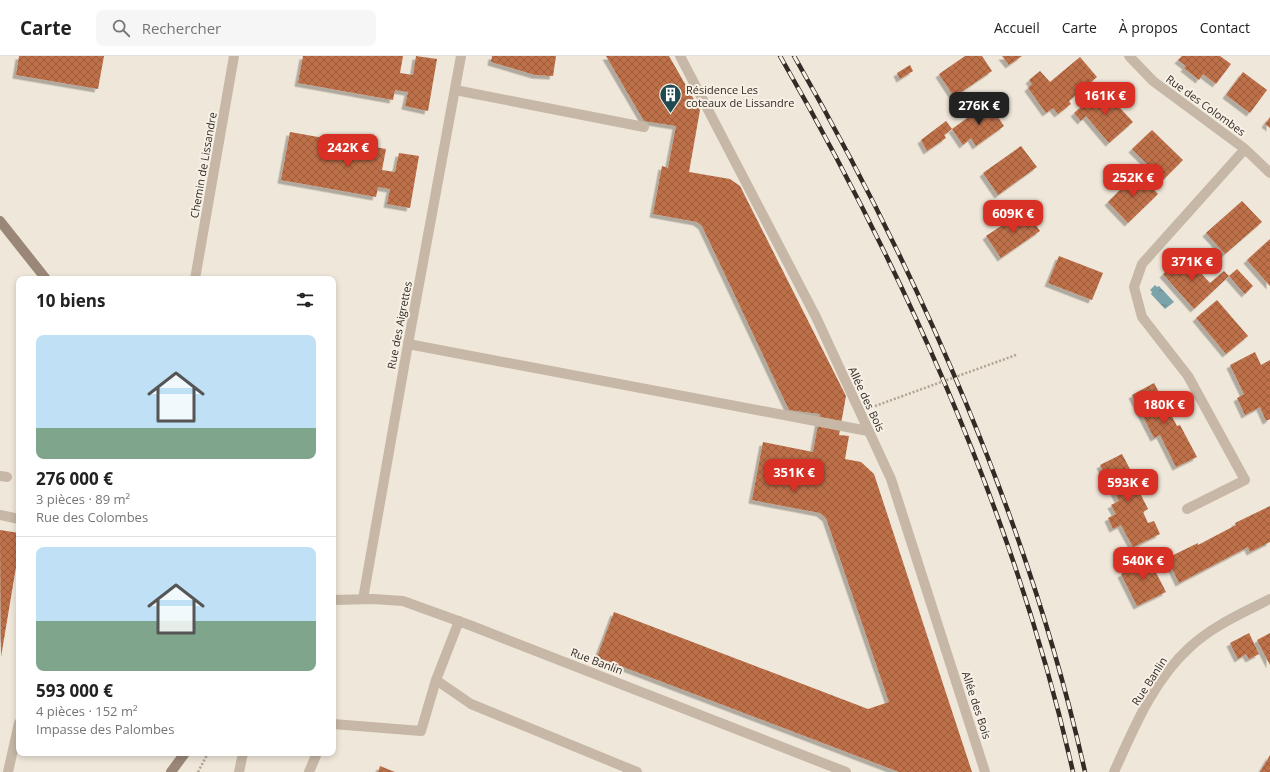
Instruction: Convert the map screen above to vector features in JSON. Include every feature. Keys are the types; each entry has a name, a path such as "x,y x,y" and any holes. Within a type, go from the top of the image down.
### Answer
{"main road":[{"path":"0,221 41,276"},
{"path":"170,772 174,756"},
{"path":"170,772 183,756"}],"street":[{"name":"Chemin de Lissandre","path":"196,276 234,56"},
{"name":"Rue des Aigrettes","path":"363,599 461,56"},
{"name":"Allée des Bois","path":"680,56 816,317 890,479 985,772"},
{"name":"Rue des Colombes","path":"1129,56 1152,81 1245,149 1270,173"},
{"path":"455,90 644,126"},
{"path":"1187,509 1245,480 1188,376 1142,317 1134,288 1142,264 1245,149"},
{"path":"408,344 868,431"},
{"path":"0,515 16,518"},
{"name":"Rue Banlin","path":"336,600 363,599 403,601 459,621 846,772"},
{"name":"Rue Banlin","path":"1114,772 1148,700 1169,668 1190,646 1223,623 1270,599"},
{"path":"336,724 421,731 436,680 459,621"},
{"path":"436,680 471,704 637,772"},
{"path":"8,772 16,736"},
{"path":"240,772 243,756"},
{"path":"309,772 316,756"}],"path":[{"path":"860,412 1016,355"},
{"path":"198,772 206,756"}],"water":[{"path":"1155,285 1157,287 1159,286 1174,302 1165,309 1151,294 1152,292 1150,290"}],"building":[{"path":"19,56 104,56 98,89 16,75"},
{"path":"303,56 403,56 400,73 413,75 416,56 437,59 428,111 405,106 408,92 395,90 393,100 298,83"},
{"path":"492,56 556,56 553,76 535,75 491,62"},
{"path":"606,56 669,56 700,110 689,172 730,179 740,186 846,396 839,435 849,436 845,459 861,462 874,474 972,772 899,772 597,657 614,612 868,709 889,702 826,518 820,513 752,500 763,442 813,452 820,414 789,410 702,226 697,222 653,214 662,166 668,168 676,126 644,121"},
{"path":"965,56 982,56 992,71 954,97 939,74"},
{"path":"1002,56 1022,56 1009,65"},
{"path":"1182,56 1220,56 1231,64 1216,84 1203,74 1199,80 1184,68 1186,66 1178,60"},
{"path":"1080,57 1097,77 1069,101 1071,104 1058,114 1053,108 1046,113 1028,88 1032,84 1029,80 1040,71 1050,82"},
{"path":"910,65 913,71 900,79 897,73"},
{"path":"1243,72 1267,90 1250,113 1226,95"},
{"path":"1100,91 1107,99 1110,97 1133,122 1109,143 1086,116 1081,121 1074,113"},
{"path":"988,103 1004,126 976,146 971,138 963,145 952,129"},
{"path":"1270,117 1270,128 1265,124"},
{"path":"946,121 952,129 944,135 946,138 927,151 921,140"},
{"path":"1152,130 1183,160 1163,180 1132,149"},
{"path":"290,132 386,149 382,170 395,172 399,153 419,156 410,208 387,204 390,189 378,187 376,197 281,180"},
{"path":"1021,146 1037,167 998,195 983,173"},
{"path":"1138,172 1158,194 1128,223 1108,202"},
{"path":"1242,201 1262,222 1225,254 1206,233"},
{"path":"1025,210 1040,231 1001,258 986,236"},
{"path":"1270,239 1270,286 1247,260"},
{"path":"1184,255 1210,283 1224,271 1229,276 1194,309 1163,274"},
{"path":"1059,256 1103,273 1092,300 1048,283"},
{"path":"1237,269 1253,286 1245,294 1229,276"},
{"path":"1217,300 1248,336 1226,354 1196,318"},
{"path":"1255,352 1261,365 1270,360 1270,419 1266,421 1260,407 1245,415 1237,398 1244,394 1230,365"},
{"path":"1154,383 1177,426 1180,425 1197,457 1176,467 1160,435 1154,438 1132,395"},
{"path":"1122,454 1141,490 1139,491 1148,509 1143,512 1148,523 1154,521 1160,534 1133,547 1121,525 1113,529 1108,518 1116,514 1111,505 1119,501 1100,465"},
{"path":"1270,506 1270,542 1250,552 1248,547 1179,583 1167,558 1198,543 1198,545 1236,525 1235,523"},
{"path":"0,530 16,533 16,567 1,657"},
{"path":"1147,555 1166,592 1137,606 1121,574 1133,568 1131,563"},
{"path":"1249,633 1259,654 1249,659 1246,654 1238,659 1230,643"},
{"path":"1270,633 1270,665 1257,640"},
{"path":"1270,755 1270,772 1260,772"},
{"path":"380,766 395,772 378,772"}],"railway":[{"path":"780,56 827,140 871,226 914,314 953,404 989,494 1021,586 1050,679 1073,772"},
{"path":"794,56 885,226 927,314 966,404 1002,495 1034,587 1062,679 1085,772"}],"place":[{"name":"Résidence Les coteaux de Lissandre","path":"670,114"}]}
